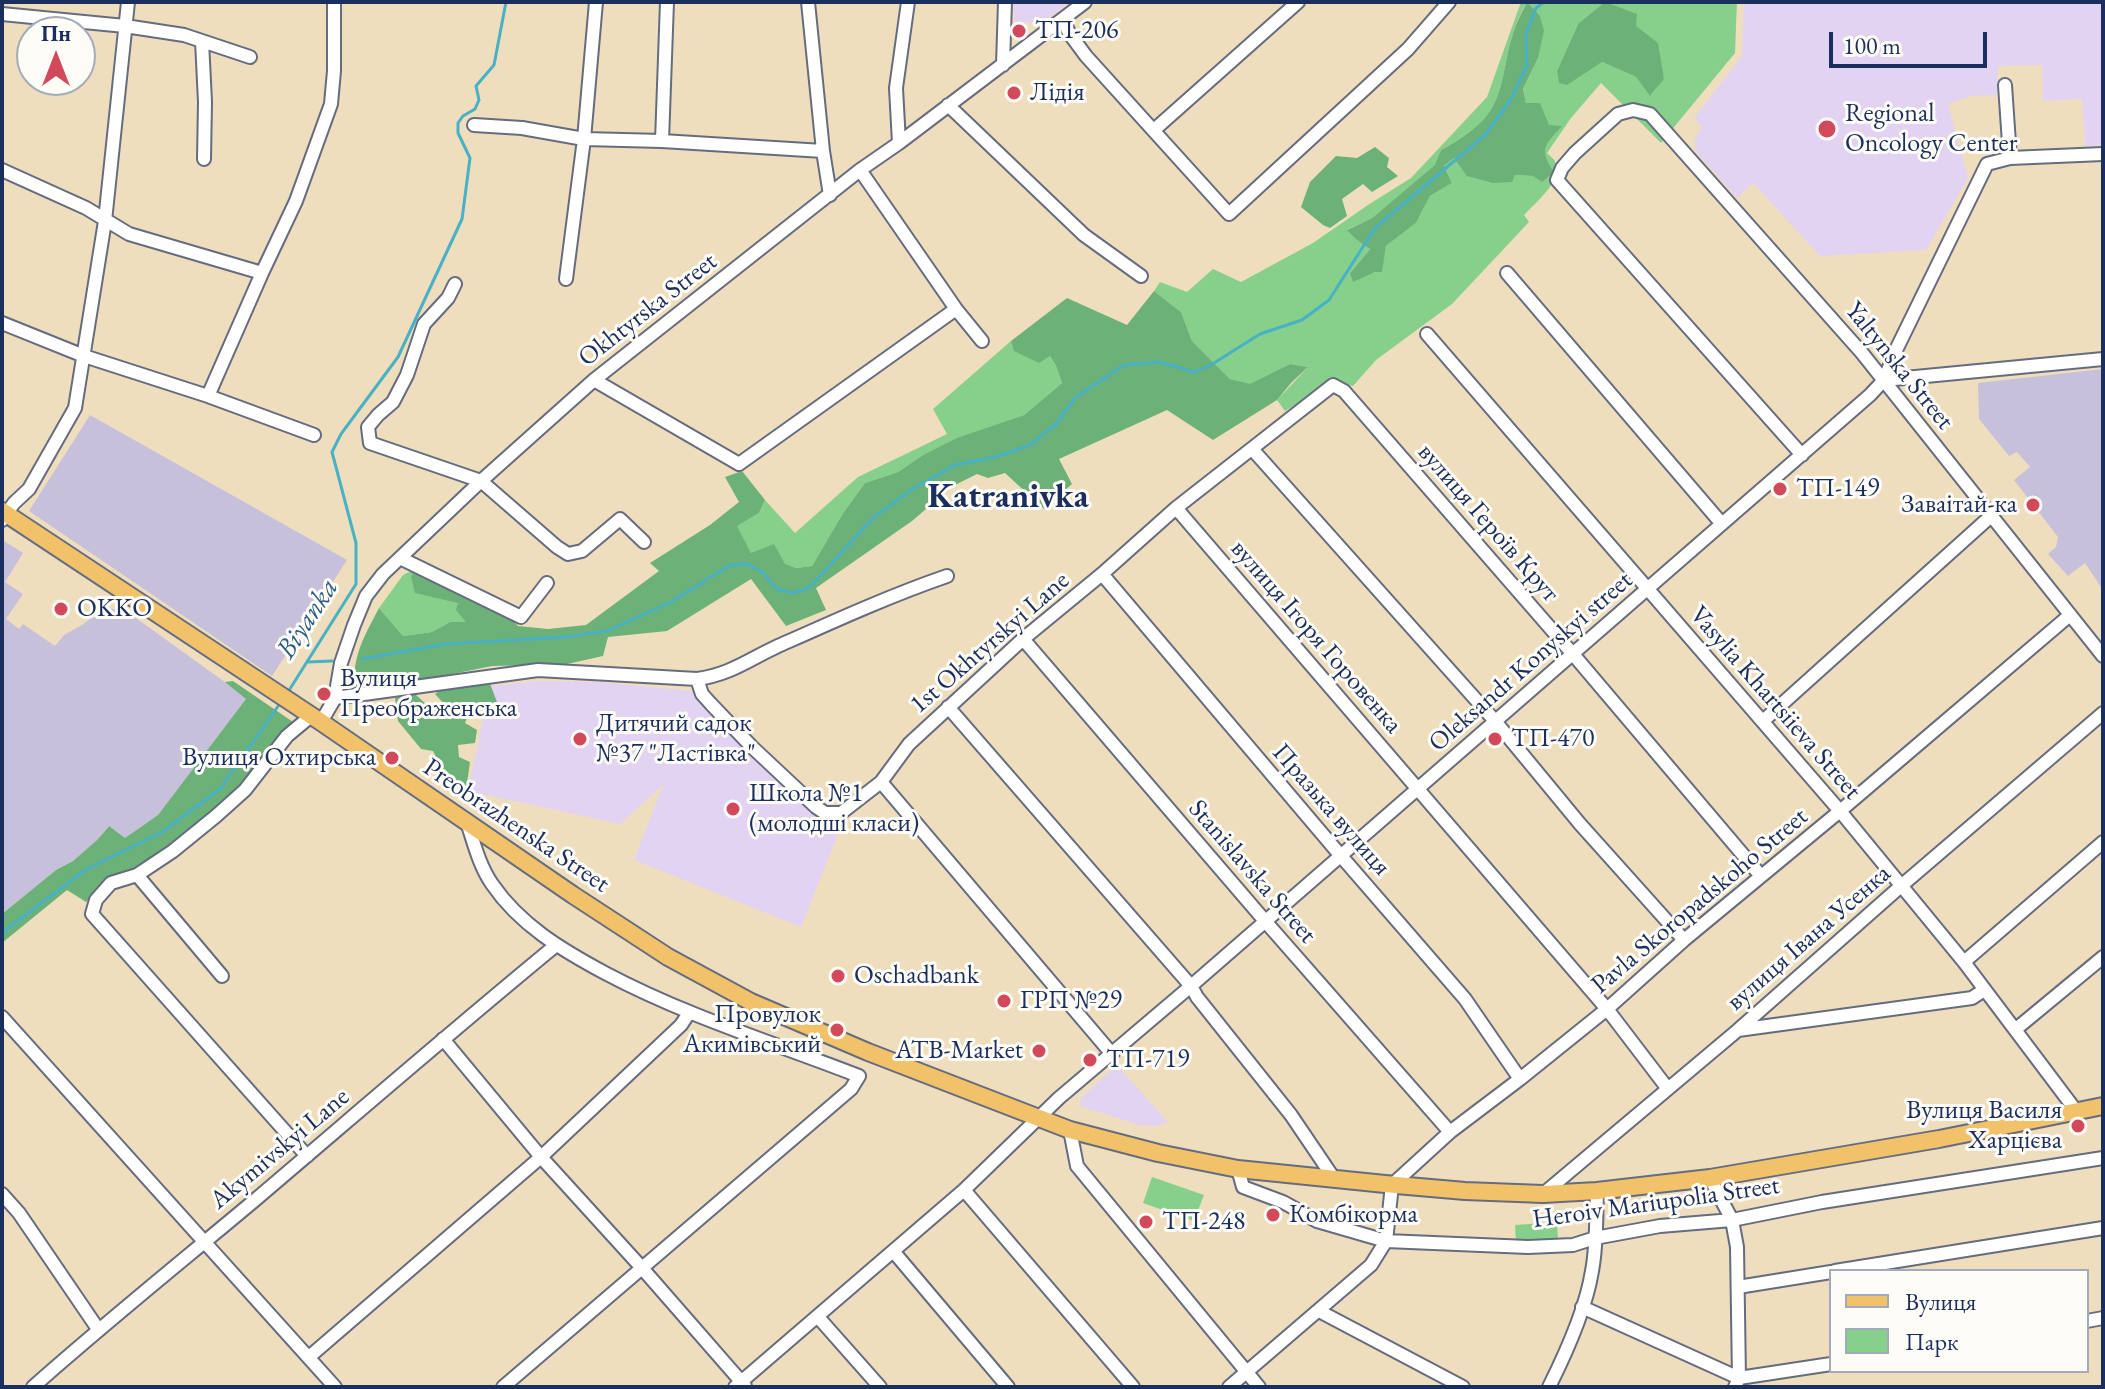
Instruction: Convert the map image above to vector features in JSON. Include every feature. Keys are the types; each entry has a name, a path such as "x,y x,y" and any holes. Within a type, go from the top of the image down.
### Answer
{"main road":[{"name":"Preobrazhenska Street","path":"3,515 311,715 668,957 751,1002 1037,1118"},
{"name":"Heroiv Mariupolia Street","path":"1037,1118 1158,1153 1238,1169 1392,1185 1543,1194 1710,1178 1939,1139 2103,1106"}],"street":[{"path":"3,515 29,489 75,408 105,221 128,2"},
{"path":"208,396 296,201 331,104 334,2"},
{"path":"566,279 584,139 596,2"},
{"path":"662,141 667,2"},
{"path":"808,2 830,195"},
{"path":"899,143 896,88 908,2"},
{"path":"1003,65 1005,2"},
{"name":"Okhtyrska Street","path":"307,1156 92,914 96,900 111,883 137,875 173,851 245,790 287,736 335,698 346,647 366,596 383,574 481,481 594,380 860,170 1085,2"},
{"path":"1154,130 1298,2"},
{"path":"1063,19 1086,56 1229,214 1408,49 1449,2"},
{"path":"2,14 184,35 250,57"},
{"path":"202,41 204,159"},
{"path":"2005,85 2010,158"},
{"path":"948,105 1084,235 1141,276"},
{"name":"Yaltynska Street","path":"1802,455 1557,180 1562,168 1575,153 1618,114 1633,110 1650,114 1884,380 2103,656"},
{"path":"474,125 522,128 584,139 823,151"},
{"path":"2103,154 2010,158 1987,164 1884,380 2103,359"},
{"path":"2,170 86,208 129,234 262,273"},
{"path":"860,170 956,309 982,341"},
{"path":"1507,273 1722,524"},
{"path":"455,284 448,298 424,324 407,375 393,402 368,427 370,443 481,481 568,554 582,551 620,519 644,542"},
{"path":"594,380 739,464 956,309"},
{"path":"2,323 84,356 208,396 314,435"},
{"name":"Vasylia Khartsiieva Street","path":"1427,334 1840,811 1964,962 2077,1112"},
{"name":"Oleksandr Konyskyi street","path":"741,1385 964,1190 1037,1118 1648,590 1884,380"},
{"name":"1st Okhtyrskyi Lane","path":"697,679 702,694 762,757 816,807 825,813 841,813 881,782 909,744 1023,639 1176,508 1333,385"},
{"name":"вулиця Героїв Крут","path":"1333,385 1344,391 1761,876"},
{"path":"1253,450 1495,721 1580,824 1684,940"},
{"name":"вулиця Ігоря Горовенка","path":"1176,508 1607,1009 1668,1089"},
{"path":"1763,721 1991,516"},
{"path":"400,558 521,617 547,583"},
{"name":"Празька вулиця","path":"1102,574 1465,999 1520,1079"},
{"path":"335,698 538,670 697,679 718,676 786,643 947,576"},
{"name":"Pavla Skoropadskoho Street","path":"1392,1185 1450,1132 1607,1009 1684,940 2070,615"},
{"name":"Stanislavska Street","path":"1023,639 1450,1132"},
{"path":"948,707 1191,986 1291,1115 1335,1180"},
{"name":"вулиця Івана Усенка","path":"1543,1194 1738,1030 2103,713"},
{"path":"881,782 1112,1054"},
{"path":"467,822 479,860 492,884 517,914 555,946 689,1013 859,1076 851,1089 503,1387"},
{"path":"1964,962 2103,842"},
{"path":"137,875 222,976"},
{"name":"Akymivskyi Lane","path":"33,1387 555,946"},
{"path":"2016,1029 2103,957"},
{"path":"1738,1030 1972,998 1984,990"},
{"path":"309,1357 541,1157 681,1025 689,1013"},
{"path":"2,1017 335,1387"},
{"path":"443,1039 541,1157 642,1268 741,1385"},
{"path":"1070,1130 1077,1166 1259,1387"},
{"name":"Heroiv Mariupolia Street","path":"1238,1169 1243,1187 1283,1202 1317,1221 1386,1241 1528,1247 1573,1245 1660,1226 1732,1220 1822,1202 2103,1158"},
{"path":"1710,1178 1732,1220 1737,1247 1737,1382"},
{"path":"1229,1387 1371,1265 1386,1241 1392,1185"},
{"path":"964,1190 1133,1387"},
{"path":"1549,1387 1560,1366 1592,1272 1597,1191"},
{"path":"2,1194 19,1213 98,1329"},
{"path":"1846,1269 2103,1228"},
{"path":"893,1251 1008,1387"},
{"path":"1738,1287 1829,1272"},
{"path":"1582,1307 1737,1382 1829,1364"},
{"path":"1319,1311 1463,1387"},
{"path":"818,1317 880,1387"}],"shaded area":[{"path":"1014,2 1069,2 1043,23 1014,22"},
{"name":"Regional Oncology Center","path":"1744,2 2103,2 2103,145 2085,146 2082,99 2043,101 2042,65 1998,66 1997,95 1971,96 1948,104 1968,178 1926,250 1820,256 1753,183 1737,198 1695,149 1695,138 1702,127 1694,118 1742,56"},
{"path":"2103,369 2103,590 2085,563 2068,576 2048,554 2056,547 2058,537 2014,480 2030,467 2017,452 2009,456 1979,419 1978,383"},
{"path":"90,415 347,560 272,676 29,511"},
{"path":"4,541 23,553 5,582 23,594 6,619 19,629 23,624 55,646 64,635 106,607 129,613 247,698 158,815 125,838 108,826 73,861 56,870 2,914 2,544"},
{"path":"539,681 596,682 694,691 742,743 742,754 758,758 838,834 801,927 634,860 663,785 620,824 468,791 490,686"},
{"path":"1116,1065 1168,1122 1156,1126 1139,1125 1080,1106 1080,1099"}],"green space":[{"path":"1521,2 1527,2 1737,2 1735,53 1661,143 1601,83 1547,153 1554,159 1556,176 1547,191 1524,215 1529,222 1452,304 1376,360 1353,386 1333,382 1285,411 1277,400 1308,367 1290,364 1250,385 1230,379 1192,341 1181,312 1154,291 1160,282 1187,292 1213,269 1241,282 1313,243 1411,178 1487,97","holes":["1527,2 1538,58 1523,89 1526,103 1549,125 1544,157 1533,176 1515,175 1455,157 1444,166 1452,183 1430,196 1416,223 1386,246 1381,272 1350,273 1370,249 1348,229 1372,218 1436,165 1441,150 1482,121 1495,103 1515,28","1578,24 1664,78 1651,95 1636,77 1602,62 1584,72 1557,71"]},
{"path":"1527,2 1540,16 1544,31 1538,58 1523,89 1526,103 1540,103 1549,125 1562,126 1551,138 1545,152 1554,172 1542,182 1533,176 1515,175 1512,182 1493,183 1467,176 1454,158 1444,166 1452,183 1430,196 1416,223 1386,246 1382,272 1353,282 1350,273 1370,249 1347,230 1372,218 1435,165 1441,150 1482,121 1495,103 1513,32"},
{"path":"1605,2 1637,14 1636,26 1658,43 1664,79 1650,96 1636,77 1602,62 1567,85 1559,83 1557,71 1578,24"},
{"path":"1375,147 1389,158 1387,167 1398,176 1372,192 1363,184 1342,199 1347,216 1330,228 1301,207 1310,182 1336,156 1357,158"},
{"path":"1154,291 1181,312 1192,341 1230,379 1250,384 1290,364 1308,367 1277,400 1213,440 1167,410 1059,459 1072,484 1044,509 1005,473 988,478 977,474 953,486 912,521 816,588 826,610 786,626 751,579 667,631 608,637 603,656 567,664 492,666 358,693 356,660 379,608 403,636 432,632 450,622 466,622 456,610 458,603 415,593 411,577 415,569 508,615 518,626 548,629 586,625 659,571 650,563 710,525 739,502 725,477 742,471 765,500 759,513 737,526 751,553 774,544 785,564 796,568 812,566 865,483 898,472 957,438 1024,415 1062,383 1050,356 1039,363 1014,351 1011,341 1067,298 1127,325"},
{"path":"1011,341 1015,351 1050,356 1062,383 1024,415 957,439 923,455 898,472 865,483 812,566 796,568 751,554 736,526 759,513 765,500 795,533 858,477 947,434 933,409"},
{"path":"415,569 459,603 467,623 450,622 432,632 403,636 379,608 403,575"},
{"path":"233,681 296,724 243,787 175,846 106,883 86,902 67,890 2,943 2,914 56,870 73,861 109,826 125,838 158,815 246,699 225,682"},
{"path":"489,681 497,702 491,711 473,704 465,723 477,730 475,743 458,745 459,757 470,762 466,790 460,788 454,777 444,772 433,751 421,749 398,721 395,698 414,693 428,706 440,711 444,704 435,694 444,688"},
{"path":"1152,1177 1204,1195 1194,1221 1143,1203"},
{"path":"1557,1222 1558,1240 1516,1243 1515,1225"}],"waterway":[{"name":"Biyanka","path":"288,692 356,584 356,543 332,452 341,434 398,357 462,219 470,158 458,133 458,123 475,109 479,100 476,86 494,65 506,2"},
{"path":"362,659 445,644 566,637 607,631 671,602 730,565 747,564 762,572 777,589 794,593 810,587 873,518 911,490 955,465 995,457 1030,445 1056,424 1075,398 1124,365 1160,362 1195,372 1260,334 1302,320 1329,300 1375,228 1485,135 1511,99 1527,66 1526,34 1536,8 1544,2"},
{"path":"308,662 332,661"},
{"name":"Biyanka","path":"2,933 85,870 162,832 220,789 281,702"}],"place":[{"name":"ТП-206","path":"1019,31"},
{"name":"Лідія","path":"1014,93"},
{"name":"Regional Oncology Center","path":"1827,129"},
{"name":"ТП-149","path":"1780,489"},
{"name":"Заваітай-ка","path":"2033,505"},
{"name":"OKKO","path":"61,609"},
{"name":"Вулиця Преображенська","path":"324,694"},
{"name":"Дитячий садок №37 \"Ластівка\"","path":"580,739"},
{"name":"ТП-470","path":"1495,739"},
{"name":"Вулиця Охтирська","path":"392,758"},
{"name":"Школа №1 (молодші класи)","path":"733,809"},
{"name":"Oschadbank","path":"838,976"},
{"name":"ГРП №29","path":"1004,1001"},
{"name":"Провулок Акимівський","path":"837,1030"},
{"name":"ATB-Market","path":"1039,1051"},
{"name":"ТП-719","path":"1090,1060"},
{"name":"Вулиця Василя Харцієва","path":"2078,1126"},
{"name":"Комбікорма","path":"1273,1215"},
{"name":"ТП-248","path":"1146,1222"}],"district":[{"name":"Katranivka","path":"1008,498"}]}
